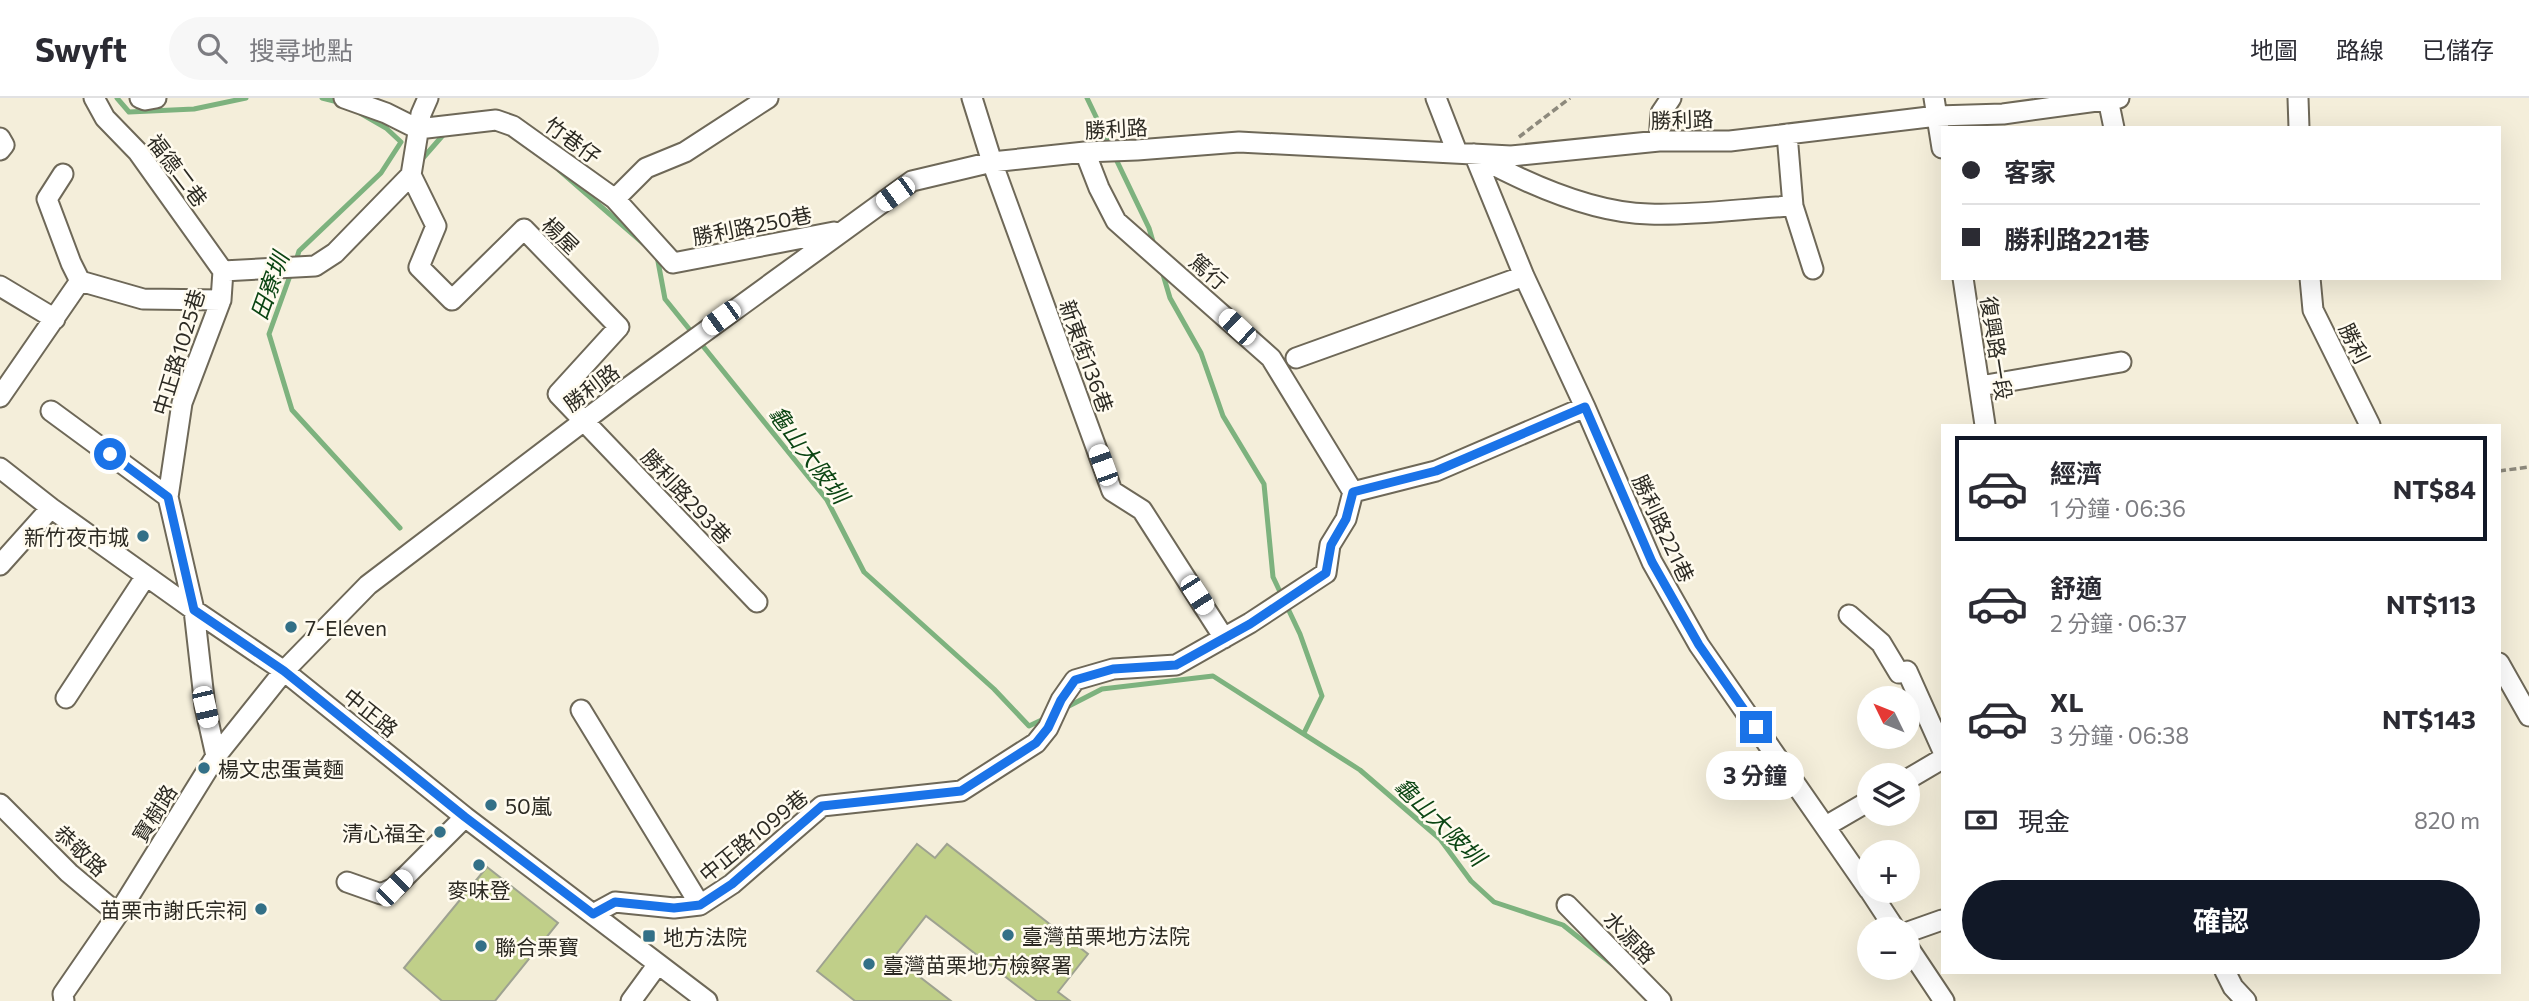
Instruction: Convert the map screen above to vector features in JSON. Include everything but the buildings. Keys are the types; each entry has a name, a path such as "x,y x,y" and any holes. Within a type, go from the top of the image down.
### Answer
{"street":[{"name":"福德二巷","path":"94,98 105,118 138,152 223,271"},
{"path":"140,98 156,98"},
{"path":"344,98 386,113 417,136"},
{"path":"223,271 315,266 335,253 411,175 421,114 428,98"},
{"path":"615,200 646,168 685,152 768,98"},
{"name":"新東街136巷","path":"972,98 992,163 1112,491 1142,510 1224,638"},
{"path":"1436,98 1466,153 1592,206 1648,215 1793,206"},
{"path":"1660,141 1661,113 1671,98"},
{"path":"2298,98 2299,126"},
{"path":"2113,99 2114,126"},
{"name":"勝利路","path":"284,671 368,585 696,337 912,181 992,163 1085,152 1239,142 1511,156 1660,141 1730,141 1787,134 1936,107 2003,114 2113,99"},
{"path":"1936,107 1941,141"},
{"name":"竹巷仔","path":"417,136 496,120 513,125 615,200"},
{"path":"1787,134 1793,206 1814,269"},
{"path":"0,138 4,145 0,150"},
{"name":"篤行","path":"1085,152 1116,221 1271,358 1353,492"},
{"name":"勝利路221巷","path":"1466,153 1585,407 1652,562 1699,645 1857,872"},
{"path":"63,174 47,199 80,281"},
{"name":"楊屋","path":"411,175 436,226 419,267 452,300 524,229 619,327 558,394 586,420"},
{"name":"勝利路250巷","path":"615,200 673,263 842,231"},
{"name":"中正路1025巷","path":"216,756 205,707 194,610 168,497 181,403 221,300 223,271"},
{"path":"1296,358 1524,276"},
{"name":"復興路一段","path":"1963,280 1985,424"},
{"name":"勝利","path":"2309,280 2314,310 2370,424"},
{"path":"80,281 143,299 221,300"},
{"path":"0,397 80,281"},
{"path":"0,286 55,319"},
{"path":"1980,386 2121,362"},
{"path":"1353,492 1436,471 1585,407"},
{"path":"51,411 168,497"},
{"name":"勝利路293巷","path":"586,420 757,602"},
{"name":"中正路","path":"0,468 146,576 284,671 465,817 707,1001"},
{"name":"中正路1099巷","path":"593,914 615,902 674,908 700,905 732,884 822,806 961,791 1036,743 1075,680 1113,669 1176,665 1326,573 1331,545 1346,519 1353,492"},
{"path":"0,565 51,508"},
{"path":"66,698 146,576"},
{"path":"1849,615 1881,643 1899,673 1906,671 1941,747"},
{"path":"2501,667 2529,716"},
{"name":"寶樹路","path":"118,914 216,756 284,671"},
{"path":"582,710 700,905"},
{"path":"1920,772 1941,760"},
{"name":"恭敬路","path":"0,804 69,873 118,914"},
{"path":"1826,826 1857,809"},
{"path":"347,882 381,894 394,888 465,817"},
{"name":"水源路","path":"1567,905 1661,1001"},
{"path":"64,1001 63,994 118,914"},
{"path":"1920,928 1941,920"},
{"path":"631,1001 658,964"},
{"path":"1920,965 1944,1001"},
{"path":"2226,974 2233,987 2246,1001"}],"path":[{"path":"1495,155 1570,98"},
{"path":"2501,471 2529,467"}],"waterway":[{"name":"田寮圳","path":"117,98 129,112 194,109 246,98"},
{"name":"田寮圳","path":"322,98 342,103"},
{"name":"龜山大陂圳","path":"1087,98 1110,146"},
{"name":"田寮圳","path":"295,264 299,251 381,173 401,142 386,128 360,113"},
{"name":"龜山大陂圳","path":"420,156 423,158 444,134"},
{"name":"龜山大陂圳","path":"1114,155 1149,228 1154,245"},
{"name":"龜山大陂圳","path":"559,170 644,244"},
{"name":"龜山大陂圳","path":"657,256 665,299 827,500 864,572 994,689 1029,726 1048,717"},
{"name":"龜山大陂圳","path":"1162,271 1170,298 1201,353 1223,416 1264,484 1273,577 1300,634 1322,696 1304,733"},
{"name":"田寮圳","path":"291,273 269,334 292,410 400,528"},
{"name":"龜山大陂圳","path":"1063,709 1102,689 1213,676 1360,770 1440,839 1471,881 1494,902 1563,925 1612,964"}],"place":[{"name":"新竹夜市城","path":"143,536"},
{"name":"7-Eleven","path":"291,627"},
{"name":"楊文忠蛋黃麵","path":"204,768"},
{"name":"50嵐","path":"491,805"},
{"name":"清心福全","path":"440,832"},
{"name":"麥味登","path":"479,865"},
{"name":"苗栗市謝氏宗祠","path":"261,909"},
{"name":"臺灣苗栗地方法院","path":"1008,935"},
{"name":"地方法院","path":"649,936"},
{"name":"聯合栗寶","path":"481,946"},
{"name":"臺灣苗栗地方檢察署","path":"869,964"}],"route":[{"path":"110,454 168,497 194,610 284,671 465,817 593,914 615,902 674,908 700,905 732,884 822,806 961,791 1036,743 1048,728 1061,700 1075,680 1113,669 1176,665 1250,624 1326,573 1331,545 1346,519 1353,492 1436,471 1585,407 1652,562 1699,645 1756,727"}]}
